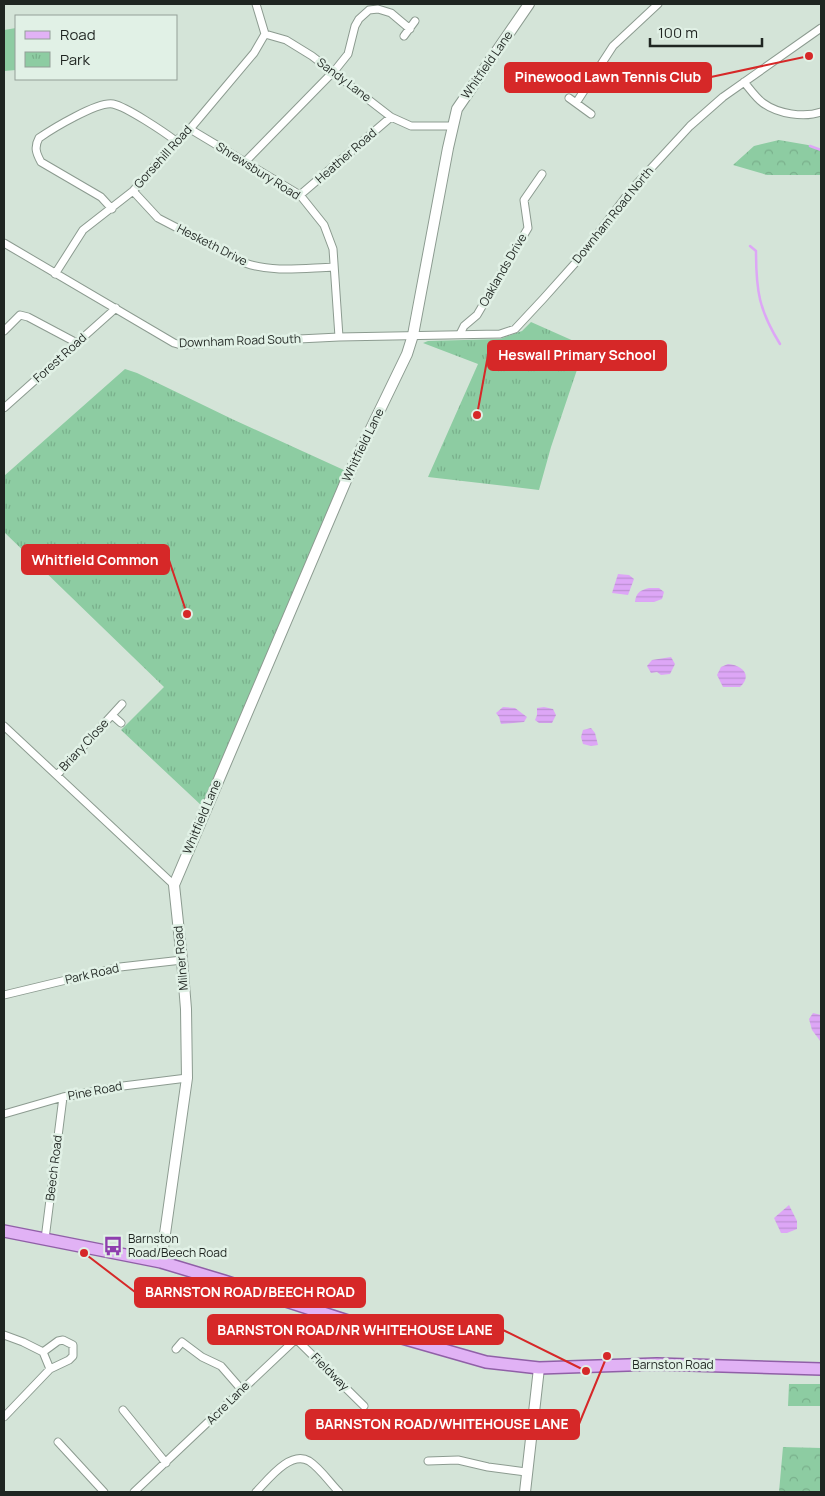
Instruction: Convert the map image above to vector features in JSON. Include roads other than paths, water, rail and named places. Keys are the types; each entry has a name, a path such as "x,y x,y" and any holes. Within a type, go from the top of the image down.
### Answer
{"main road":[{"name":"Barnston Road","path":"4,1231 161,1262 456,1355 500,1364 539,1368 657,1364 821,1369"}],"street":[{"path":"256,4 265,34"},
{"name":"Whitfield Lane","path":"174,885 349,473 407,354 413,335 457,109 529,4"},
{"path":"576,103 613,46 658,4"},
{"path":"246,162 348,54 355,26 359,19 370,10 391,13 410,29"},
{"path":"404,36 415,22"},
{"name":"Downham Road North","path":"413,335 500,334 515,329 576,261 630,190 690,126 723,97 821,28"},
{"name":"Sandy Lane","path":"265,34 286,40 312,56 392,117 411,126 453,126"},
{"name":"Gorsehill Road","path":"56,274 83,230 133,191 254,53 265,34"},
{"path":"744,82 762,103 776,111 800,114 821,112"},
{"path":"569,98 591,114"},
{"path":"112,209 101,197 41,162 36,154 36,145 39,138 98,106 112,104 154,126 176,141"},
{"name":"Heather Road","path":"300,196 392,117"},
{"name":"Shrewsbury Road","path":"190,128 300,196 324,225 333,249 339,337"},
{"name":"Oaklands Drive","path":"460,334 464,326 477,315 528,228 524,200 542,174"},
{"name":"Hesketh Drive","path":"133,191 158,218 245,263 259,268 273,269 334,267"},
{"name":"Downham Road South","path":"4,243 174,343 181,345 413,335"},
{"name":"Forest Road","path":"4,408 116,308"},
{"path":"4,331 20,315 28,317 77,343"},
{"name":"Briary Close","path":"57,775 122,704"},
{"name":"Briary Close","path":"112,715 121,723"},
{"path":"4,726 174,885"},
{"name":"Milner Road","path":"161,1262 187,1078 186,1009 174,885"},
{"name":"Park Road","path":"4,995 120,967 182,960"},
{"name":"Pine Road","path":"4,1114 63,1097 123,1086 187,1078"},
{"name":"Beech Road","path":"45,1239 63,1097"},
{"name":"Acre Lane","path":"134,1492 296,1339 316,1310"},
{"path":"4,1335 43,1352 50,1369"},
{"name":"Fieldway","path":"296,1339 364,1406"},
{"path":"4,1417 50,1369 69,1360 73,1356 73,1345 63,1340 58,1341 43,1352"},
{"path":"176,1349 182,1342 202,1357 221,1366 241,1390"},
{"path":"525,1492 539,1368"},
{"path":"123,1410 166,1463"},
{"path":"58,1442 104,1492"},
{"path":"256,1492 288,1461 296,1458 310,1462 339,1492"},
{"path":"428,1461 458,1460 488,1467 526,1472"}],"waterway":[{"path":"810,146 821,150"},
{"path":"750,246 756,251 758,289 763,310 780,344"}],"place":[{"name":"Pinewood Lawn Tennis Club","path":"809,56"},
{"name":"Heswall Primary School","path":"477,415"},
{"name":"Whitfield Common","path":"187,614"},
{"name":"Barnston Road/Beech Road","path":"113,1246"},
{"name":"BARNSTON ROAD/BEECH ROAD","path":"84,1253"},
{"name":"BARNSTON ROAD/WHITEHOUSE LANE","path":"607,1356"},
{"name":"BARNSTON ROAD/NR WHITEHOUSE LANE","path":"586,1371"}]}
